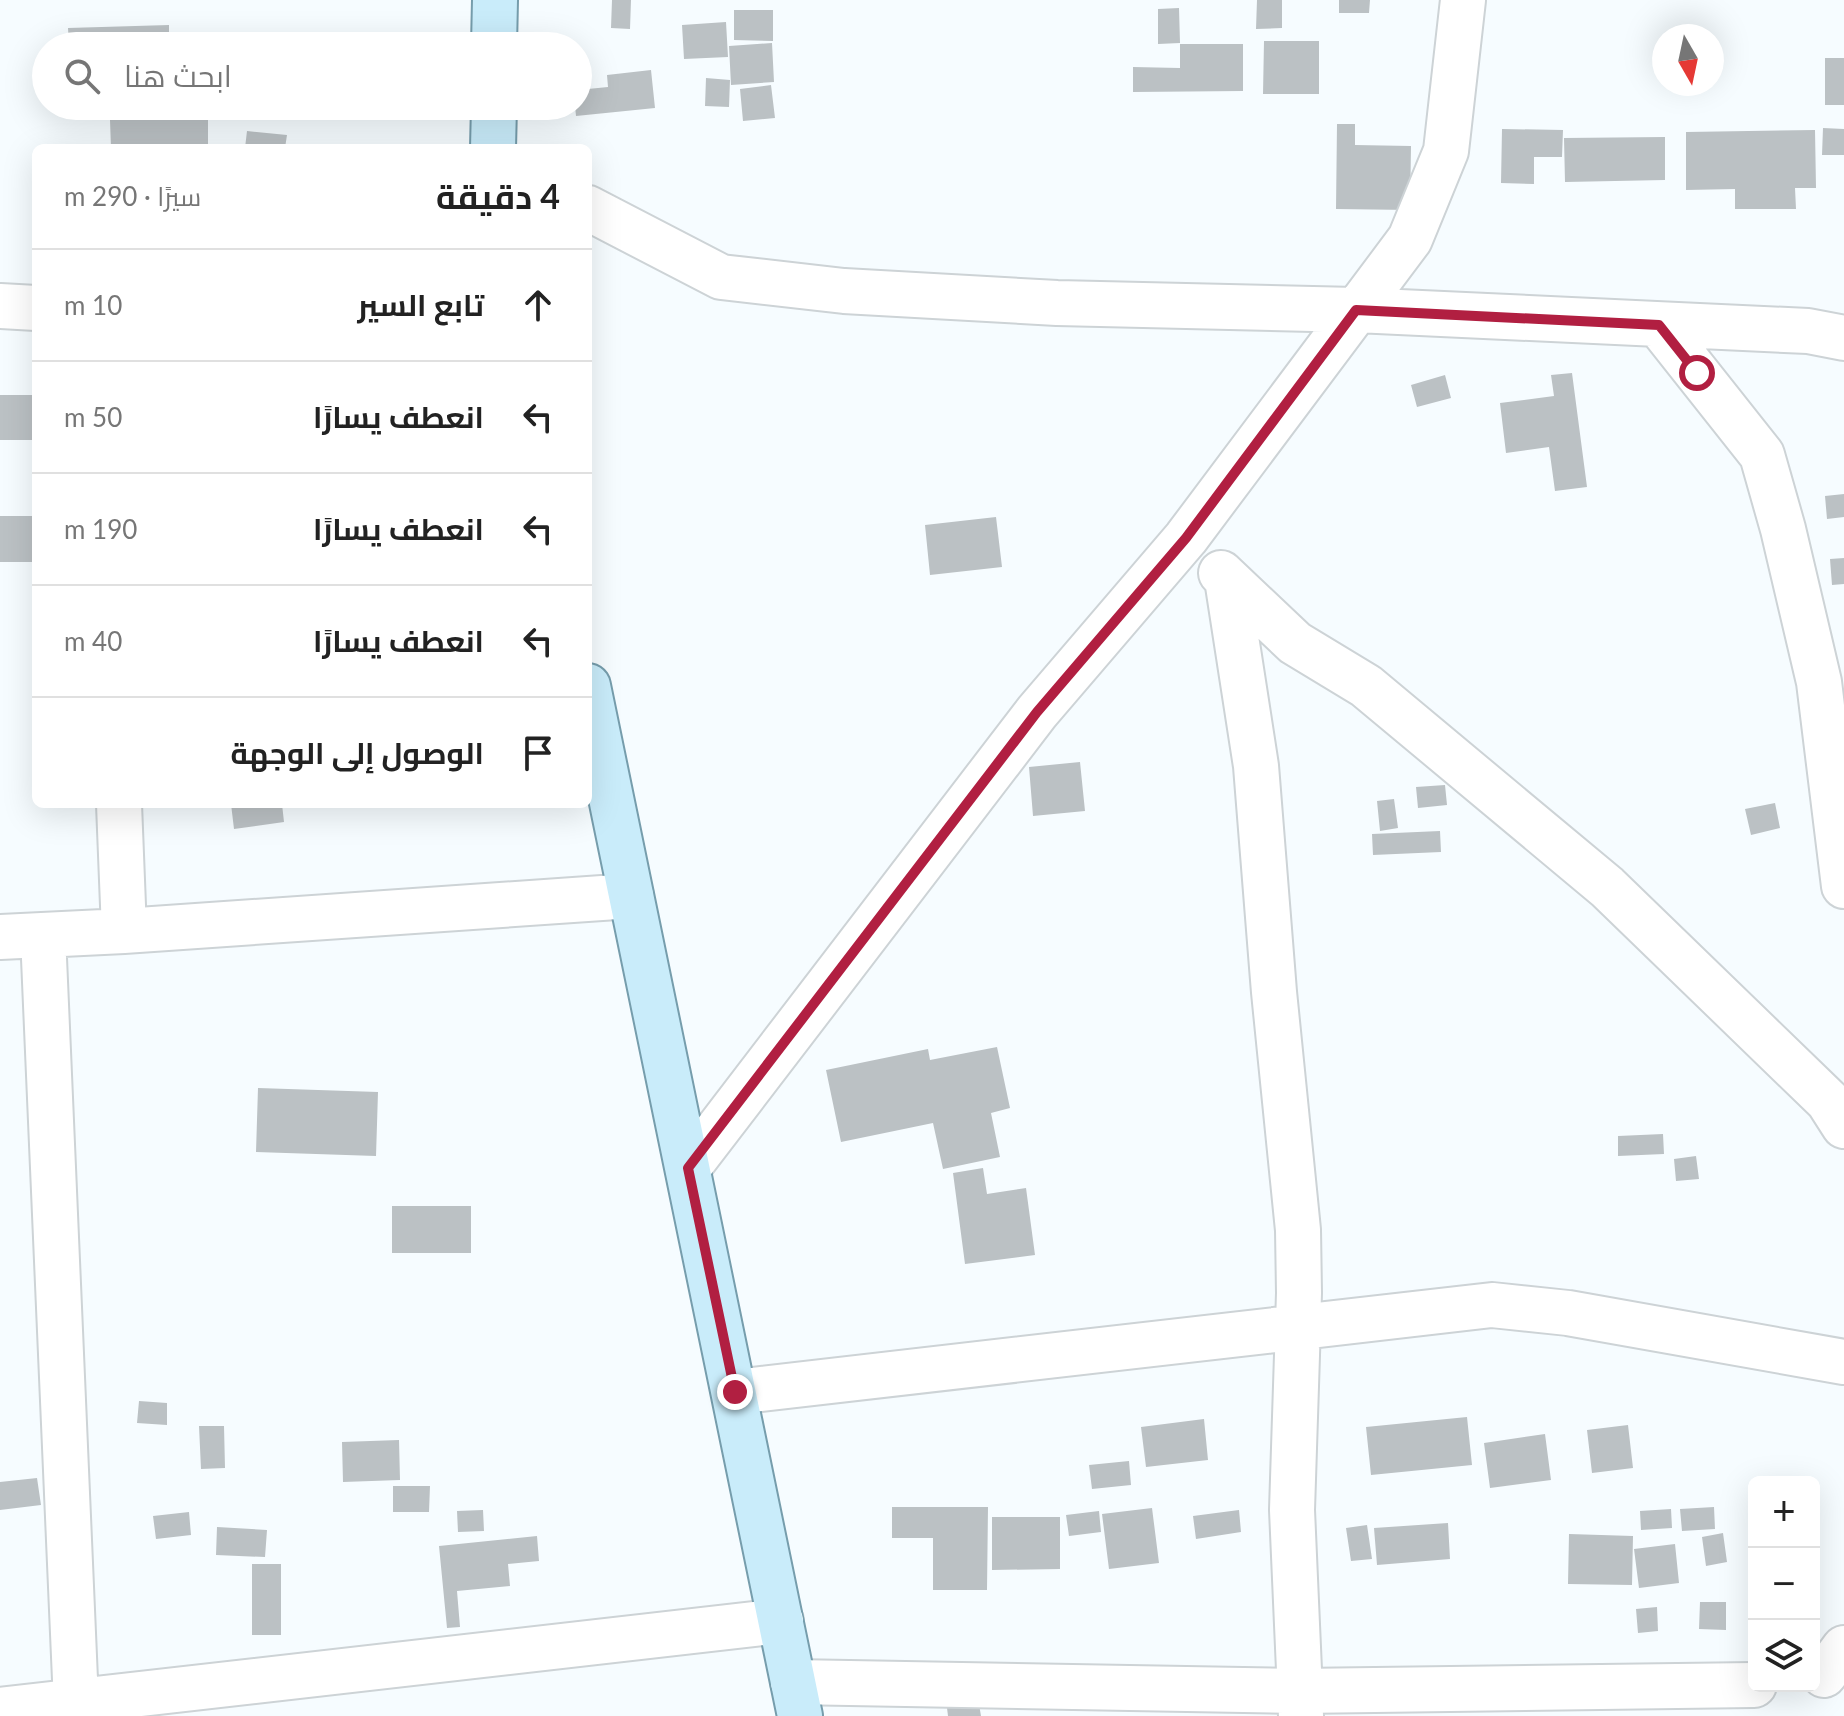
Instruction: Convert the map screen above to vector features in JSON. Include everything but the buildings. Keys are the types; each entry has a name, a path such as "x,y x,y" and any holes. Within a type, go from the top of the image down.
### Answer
{"main road":[{"path":"494,32 495,0"},
{"path":"493,144 494,120"},
{"path":"592,706 797,1699"}],"street":[{"path":"688,1168 1037,712 1186,538 1410,239 1446,151 1463,0"},
{"path":"592,210 721,277 844,291 1057,303 1356,310 1808,331 1844,338"},
{"path":"0,306 32,308"},
{"path":"1659,325 1762,455 1819,682 1844,886"},
{"path":"1186,538 1295,643 1366,686 1607,887 1828,1101 1844,1126"},
{"path":"1227,579 1256,766 1298,1230 1292,1510 1300,1703"},
{"path":"119,808 124,931"},
{"path":"0,937 631,896"},
{"path":"43,935 76,1703"},
{"path":"735,1392 1492,1305 1568,1313 1844,1362"},
{"path":"0,1710 781,1621"},
{"path":"797,1699 1300,1703 1748,1685"}],"route":[{"path":"735,1392 688,1168 1037,712 1186,538 1356,310 1659,325 1697,373"}]}
